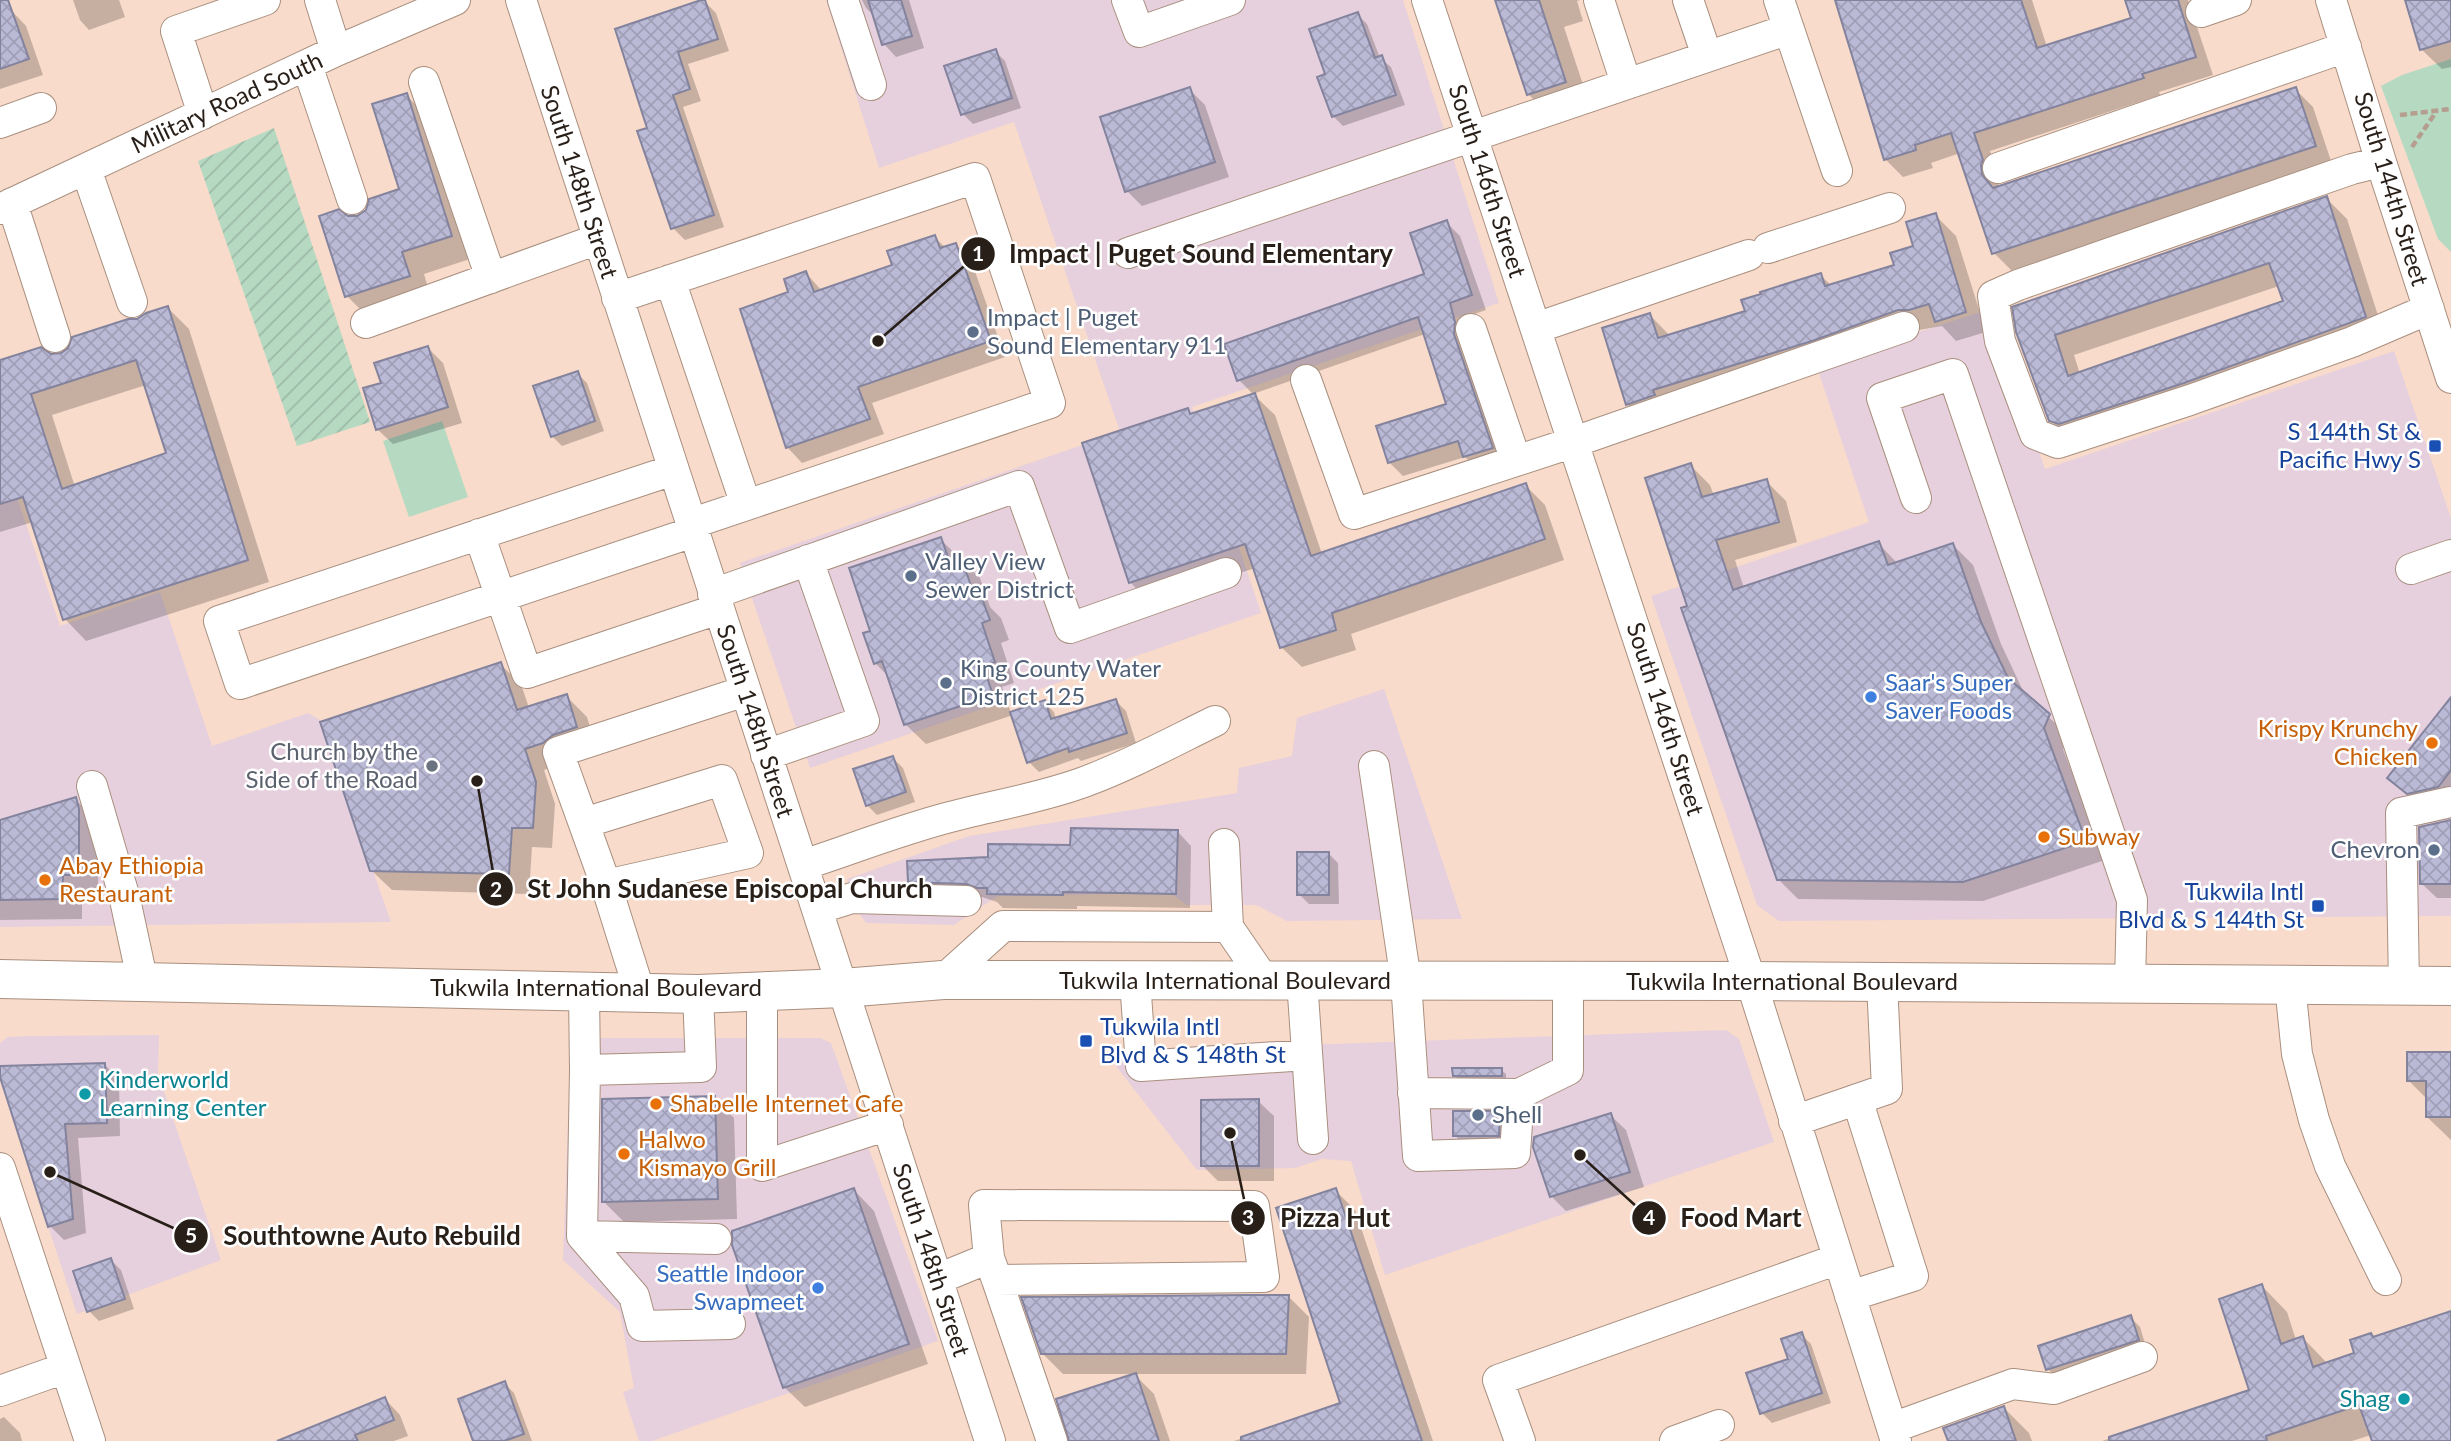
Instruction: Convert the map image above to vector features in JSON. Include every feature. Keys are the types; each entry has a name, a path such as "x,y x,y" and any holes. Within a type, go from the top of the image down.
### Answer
{"main road":[{"name":"Tukwila International Boulevard","path":"0,979 698,994 842,988 943,980 1751,981 2451,986"}],"street":[{"path":"203,114 176,31 265,0"},
{"path":"320,0 336,51"},
{"name":"Military Road South","path":"6,206 336,51 455,0"},
{"name":"South 148th Street","path":"521,0 990,1441"},
{"path":"843,0 871,85"},
{"path":"1127,0 1139,32 1230,0"},
{"name":"South 146th Street","path":"1427,0 1751,981 1894,1434"},
{"path":"1599,0 1626,83"},
{"path":"1688,0 1707,56"},
{"path":"1779,0 1837,171"},
{"path":"2201,12 2236,0"},
{"name":"South 144th Street","path":"2331,0 2381,162 2435,299 2451,378"},
{"path":"1128,253 1789,29"},
{"path":"1997,169 2346,47"},
{"path":"307,65 352,199"},
{"path":"424,82 491,278"},
{"path":"0,123 41,108"},
{"path":"2381,162 2326,178 1993,296 2000,341 2035,435 2058,443 2190,400 2339,347 2435,299"},
{"path":"86,169 132,302"},
{"path":"617,298 975,178 1050,403 746,505 692,528 502,596 240,684 219,621 673,470"},
{"path":"6,206 55,337"},
{"path":"1536,328 1890,208"},
{"path":"366,323 598,239"},
{"path":"670,280 746,505"},
{"path":"1306,380 1354,514 1574,442 1904,327"},
{"path":"1471,329 1516,461"},
{"path":"1916,498 1882,398 1953,374 2132,900 2130,984"},
{"path":"479,534 527,673 716,601 808,560 1019,486 1070,628 1226,573"},
{"path":"2411,569 2451,555"},
{"path":"766,755 864,721 808,560"},
{"path":"640,993 606,885 558,752 745,691"},
{"path":"803,865 936,820 1045,795 1085,782 1144,757 1215,720"},
{"path":"1374,766 1406,981 1418,1156 1515,1153 1511,1094"},
{"path":"584,823 722,780 748,853 606,885"},
{"path":"92,786 124,895 143,983"},
{"path":"2404,986 2401,813 2451,802"},
{"path":"1224,844 1228,927 1284,981 1307,1055 1313,1139"},
{"path":"817,909 852,898 966,901"},
{"path":"943,980 1003,926 1228,927"},
{"path":"1135,980 1141,1066 1307,1055"},
{"path":"1413,1093 1511,1094 1568,1070 1568,981"},
{"path":"1794,1121 1887,1089 1882,982"},
{"path":"2290,985 2298,1054 2314,1120 2330,1166 2386,1280"},
{"path":"762,990 761,1166 888,1125"},
{"path":"584,992 582,1236 634,1296 642,1326 730,1324"},
{"path":"585,1070 701,1067 698,994"},
{"path":"1850,1296 1913,1276 1857,1099"},
{"path":"0,1168 5,1201 90,1441"},
{"path":"938,1279 993,1269 1264,1277 1254,1206 984,1205 993,1269 1052,1441"},
{"path":"582,1236 716,1239"},
{"path":"1520,1441 1498,1380 1838,1259"},
{"path":"1894,1434 2012,1384 2054,1389 2142,1357"},
{"path":"0,1391 65,1368"},
{"path":"1675,1441 1719,1425"}],"path":[{"path":"2400,115 2451,109"},
{"path":"2412,147 2436,111"}],"shaded area":[{"path":"826,0 1403,0 1499,303 1192,407 1261,613 810,768 740,563 1120,432 1014,122 879,168"},
{"path":"1990,309 2045,469 2394,351 2451,518 2451,916 1779,921 1757,905 1651,596 1869,522 1816,365"},
{"path":"0,446 60,626 160,592 212,746 308,713 320,720 391,922 0,927"},
{"path":"1384,689 1462,919 1287,921 1256,905 1187,905 1170,893 998,896 954,925 866,923 858,912 847,879 969,836 1237,793 1239,768 1292,756 1297,718"},
{"path":"1726,1030 1739,1039 1774,1142 1385,1275 1351,1161 1322,1159 1295,1168 1197,1170 1105,1052"},
{"path":"159,1035 158,1074 221,1260 77,1314 0,1081 0,1043 8,1037"},
{"path":"571,1038 820,1038 831,1043 938,1341 652,1441 639,1441 623,1392 634,1388 620,1312 563,1260"}],"green space":[{"path":"2451,59 2451,252 2438,239 2381,86 2402,75"},
{"path":"274,128 370,422 297,446 198,161"},
{"path":"442,421 468,497 409,517 383,441"}],"building":[{"path":"0,0 8,0 29,59 0,69"},
{"path":"705,0 718,39 678,52 690,89 673,95 714,215 671,229 637,131 647,128 615,29"},
{"path":"868,0 901,0 912,36 882,45"},
{"path":"1495,0 1539,0 1566,82 1527,95"},
{"path":"1835,0 2021,0 2037,48 2131,18 2125,0 2178,0 2196,57 2142,74 2144,78 1974,133 1983,160 1982,174 1993,188 2296,87 2316,146 1992,254 1951,133 1915,145 1916,150 1884,160"},
{"path":"2405,0 2451,0 2451,41 2420,50"},
{"path":"1358,12 1375,58 1382,55 1396,95 1332,117 1317,77 1325,74 1309,29"},
{"path":"996,49 1012,98 961,115 944,66"},
{"path":"1190,87 1215,162 1125,192 1100,117"},
{"path":"407,93 452,236 402,252 410,276 345,297 319,216 339,209 348,216 357,216 366,210 369,199 399,189 372,104"},
{"path":"2327,196 2366,317 2184,383 2059,424 2049,421 2016,332 2012,307","holes":["2269,263 2283,301 2068,376 2055,335"]},
{"path":"1936,213 1966,312 1935,322 1929,304 1898,310 1812,341 1653,390 1655,395 1626,405 1602,328 1650,313 1658,338 1745,311 1741,300 1821,273 1825,286 1894,265 1890,253 1913,246 1906,222"},
{"path":"1447,220 1472,295 1450,303 1455,322 1454,334 1493,448 1463,457 1458,441 1388,463 1376,426 1446,404 1418,317 1237,381 1224,344 1424,274 1410,233"},
{"path":"935,235 940,248 956,243 991,341 858,387 870,419 786,448 740,309 788,292 784,279 806,271 814,292 892,265 887,251"},
{"path":"168,306 248,560 63,620 23,497 0,504 0,360 41,347 51,354 61,353 68,348 72,337 128,319 137,319","holes":["136,360 166,453 62,489 31,394"]},
{"path":"428,346 448,407 376,430 363,388 381,383 374,363"},
{"path":"578,371 595,421 551,437 533,386"},
{"path":"1255,393 1311,556 1526,483 1545,539 1332,613 1336,630 1280,648 1245,544 1129,583 1082,443 1188,408 1190,414"},
{"name":"Saar's Super Saver Foods","path":"1691,463 1702,497 1767,479 1779,522 1716,540 1733,590 1879,541 1888,565 1953,543 1981,622 2008,678 2050,714 2044,728 2086,841 1963,882 1777,880 1681,608 1687,606 1645,478"},
{"path":"941,537 949,560 961,556 975,598 981,596 990,620 982,623 995,662 983,666 993,695 904,725 882,661 874,664 863,633 870,631 849,568"},
{"name":"Church by the Side of the Road","path":"501,662 517,710 567,694 577,727 525,749 536,782 533,828 512,828 509,874 370,871 320,722"},
{"name":"Krispy Krunchy Chicken","path":"2451,697 2451,770 2438,787 2407,794 2387,778"},
{"path":"1116,699 1127,733 1069,752 1068,748 1027,763 1010,712 1045,700 1051,719"},
{"path":"893,756 906,792 866,806 853,769"},
{"path":"76,797 79,809 79,875 63,875 62,899 0,900 0,820"},
{"name":"Chevron","path":"2451,820 2451,884 2420,884 2419,827"},
{"path":"1071,828 1178,830 1176,894 987,894 987,888 966,884 908,882 907,861 988,857 988,844 1070,845"},
{"path":"1297,852 1329,852 1329,895 1297,895"},
{"path":"2407,1052 2451,1052 2451,1117 2426,1117 2426,1081 2407,1081"},
{"path":"105,1063 107,1123 65,1124 73,1219 48,1227 0,1077 0,1066"},
{"path":"1452,1068 1502,1068 1502,1076 1453,1076"},
{"path":"715,1096 718,1199 602,1202 602,1099"},
{"path":"1259,1099 1259,1166 1201,1166 1201,1100"},
{"path":"1453,1111 1500,1111 1499,1136 1453,1136"},
{"path":"1611,1113 1630,1172 1550,1197 1533,1147 1534,1137"},
{"name":"Seattle Indoor Swapmeet","path":"854,1188 909,1344 783,1388 732,1245 732,1231"},
{"path":"1336,1188 1422,1441 1241,1441 1241,1437 1340,1403 1276,1208"},
{"path":"111,1258 125,1299 87,1312 73,1271"},
{"path":"2262,1284 2281,1344 2303,1336 2313,1367 2354,1353 2350,1340 2371,1333 2373,1337 2451,1311 2451,1441 2372,1441 2359,1405 2266,1436 2267,1441 2109,1441 2109,1437 2249,1390 2219,1299"},
{"path":"1289,1295 1286,1354 1041,1354 1021,1297"},
{"path":"2131,1315 2139,1340 2046,1370 2038,1346"},
{"path":"1802,1332 1822,1393 1760,1414 1746,1373 1788,1359 1781,1339"},
{"path":"1136,1373 1159,1441 1069,1441 1056,1399"},
{"path":"505,1381 524,1434 504,1441 473,1441 458,1399"},
{"path":"385,1397 394,1420 355,1435 358,1441 277,1441"},
{"path":"2004,1406 2016,1441 1948,1441 1943,1428"}],"place":[{"name":"Impact | Puget Sound Elementary 911","path":"973,332"},
{"name":"Impact | Puget Sound Elementary","path":"878,341"},
{"name":"S 144th St & Pacific Hwy S","path":"2435,446"},
{"name":"Valley View Sewer District","path":"911,576"},
{"name":"King County Water District 125","path":"946,683"},
{"name":"Saar's Super Saver Foods","path":"1871,697"},
{"name":"Krispy Krunchy Chicken","path":"2432,743"},
{"name":"Church by the Side of the Road","path":"432,766"},
{"name":"St John Sudanese Episcopal Church","path":"477,781"},
{"name":"Subway","path":"2044,837"},
{"name":"Chevron","path":"2434,850"},
{"name":"Abay Ethiopia Restaurant","path":"45,880"},
{"name":"Tukwila Intl Blvd & S 144th St","path":"2318,906"},
{"name":"Tukwila Intl Blvd & S 148th St","path":"1086,1041"},
{"name":"Kinderworld Learning Center","path":"85,1094"},
{"name":"Shabelle Internet Cafe","path":"656,1104"},
{"name":"Shell","path":"1478,1115"},
{"name":"Pizza Hut","path":"1230,1133"},
{"name":"Halwo Kismayo Grill","path":"624,1154"},
{"name":"Food Mart","path":"1580,1155"},
{"name":"Southtowne Auto Rebuild","path":"50,1172"},
{"name":"Seattle Indoor Swapmeet","path":"818,1288"},
{"name":"Shag","path":"2404,1399"}]}
